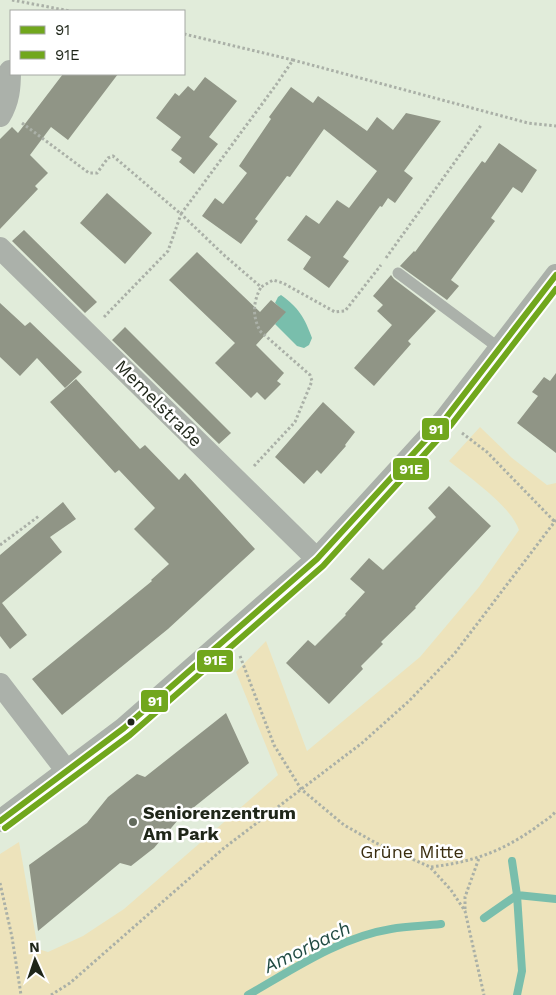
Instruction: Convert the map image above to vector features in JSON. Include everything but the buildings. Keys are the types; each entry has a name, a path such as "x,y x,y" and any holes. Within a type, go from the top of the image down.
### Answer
{"street":[{"path":"3,111 10,90 10,71"},
{"name":"Memelstraße","path":"0,248 317,559"},
{"path":"0,821 124,728 317,559 445,419 556,275"},
{"path":"0,684 66,770"}],"lane":[{"path":"398,273 499,348"}],"path":[{"path":"12,0 65,10"},
{"path":"185,34 293,60 528,123 556,126"},
{"path":"87,333 168,251 181,214 293,60"},
{"path":"3,111 17,119 89,173 97,174 108,158 113,156 181,214 261,287"},
{"path":"238,483 295,422 312,381 310,375 260,331 255,321 254,299 261,287 273,280 283,283 335,312 345,311 380,266 482,124"},
{"path":"51,995 70,983 224,848 362,743 409,701 455,653 556,521 487,452 445,419"},
{"path":"0,545 39,516"},
{"path":"231,633 274,745 301,789 344,825 376,843 430,867 451,890 465,911"},
{"path":"430,867 480,858 509,846 556,811"},
{"path":"480,858 465,897 465,911 484,995"},
{"path":"0,883 12,937 21,995"}],"green space":[{"name":"Grüne Mitte","path":"480,427 512,458 547,485 556,483 556,995 0,995 0,854 19,842 38,949 48,952 83,936 124,909 278,775 236,672 266,641 307,751 420,657 479,587 519,530 508,511 499,502 449,461"}],"water":[{"path":"281,295 292,304 307,325 312,338 309,345 304,348 297,346 275,324 285,312 275,303"}],"waterway":[{"path":"512,861 517,895 522,971 517,995"},
{"name":"Amorbach","path":"484,918 517,895 556,899"},
{"name":"Amorbach","path":"248,995 299,965 353,939 391,929 441,924"}],"transit line":[{"name":"91","path":"0,821 124,728 317,559 445,419 556,275"},
{"name":"91E","path":"5,828 130,735 323,566 451,425 556,289"}],"place":[{"name":"Seniorenzentrum Am Park","path":"133,822"}]}
